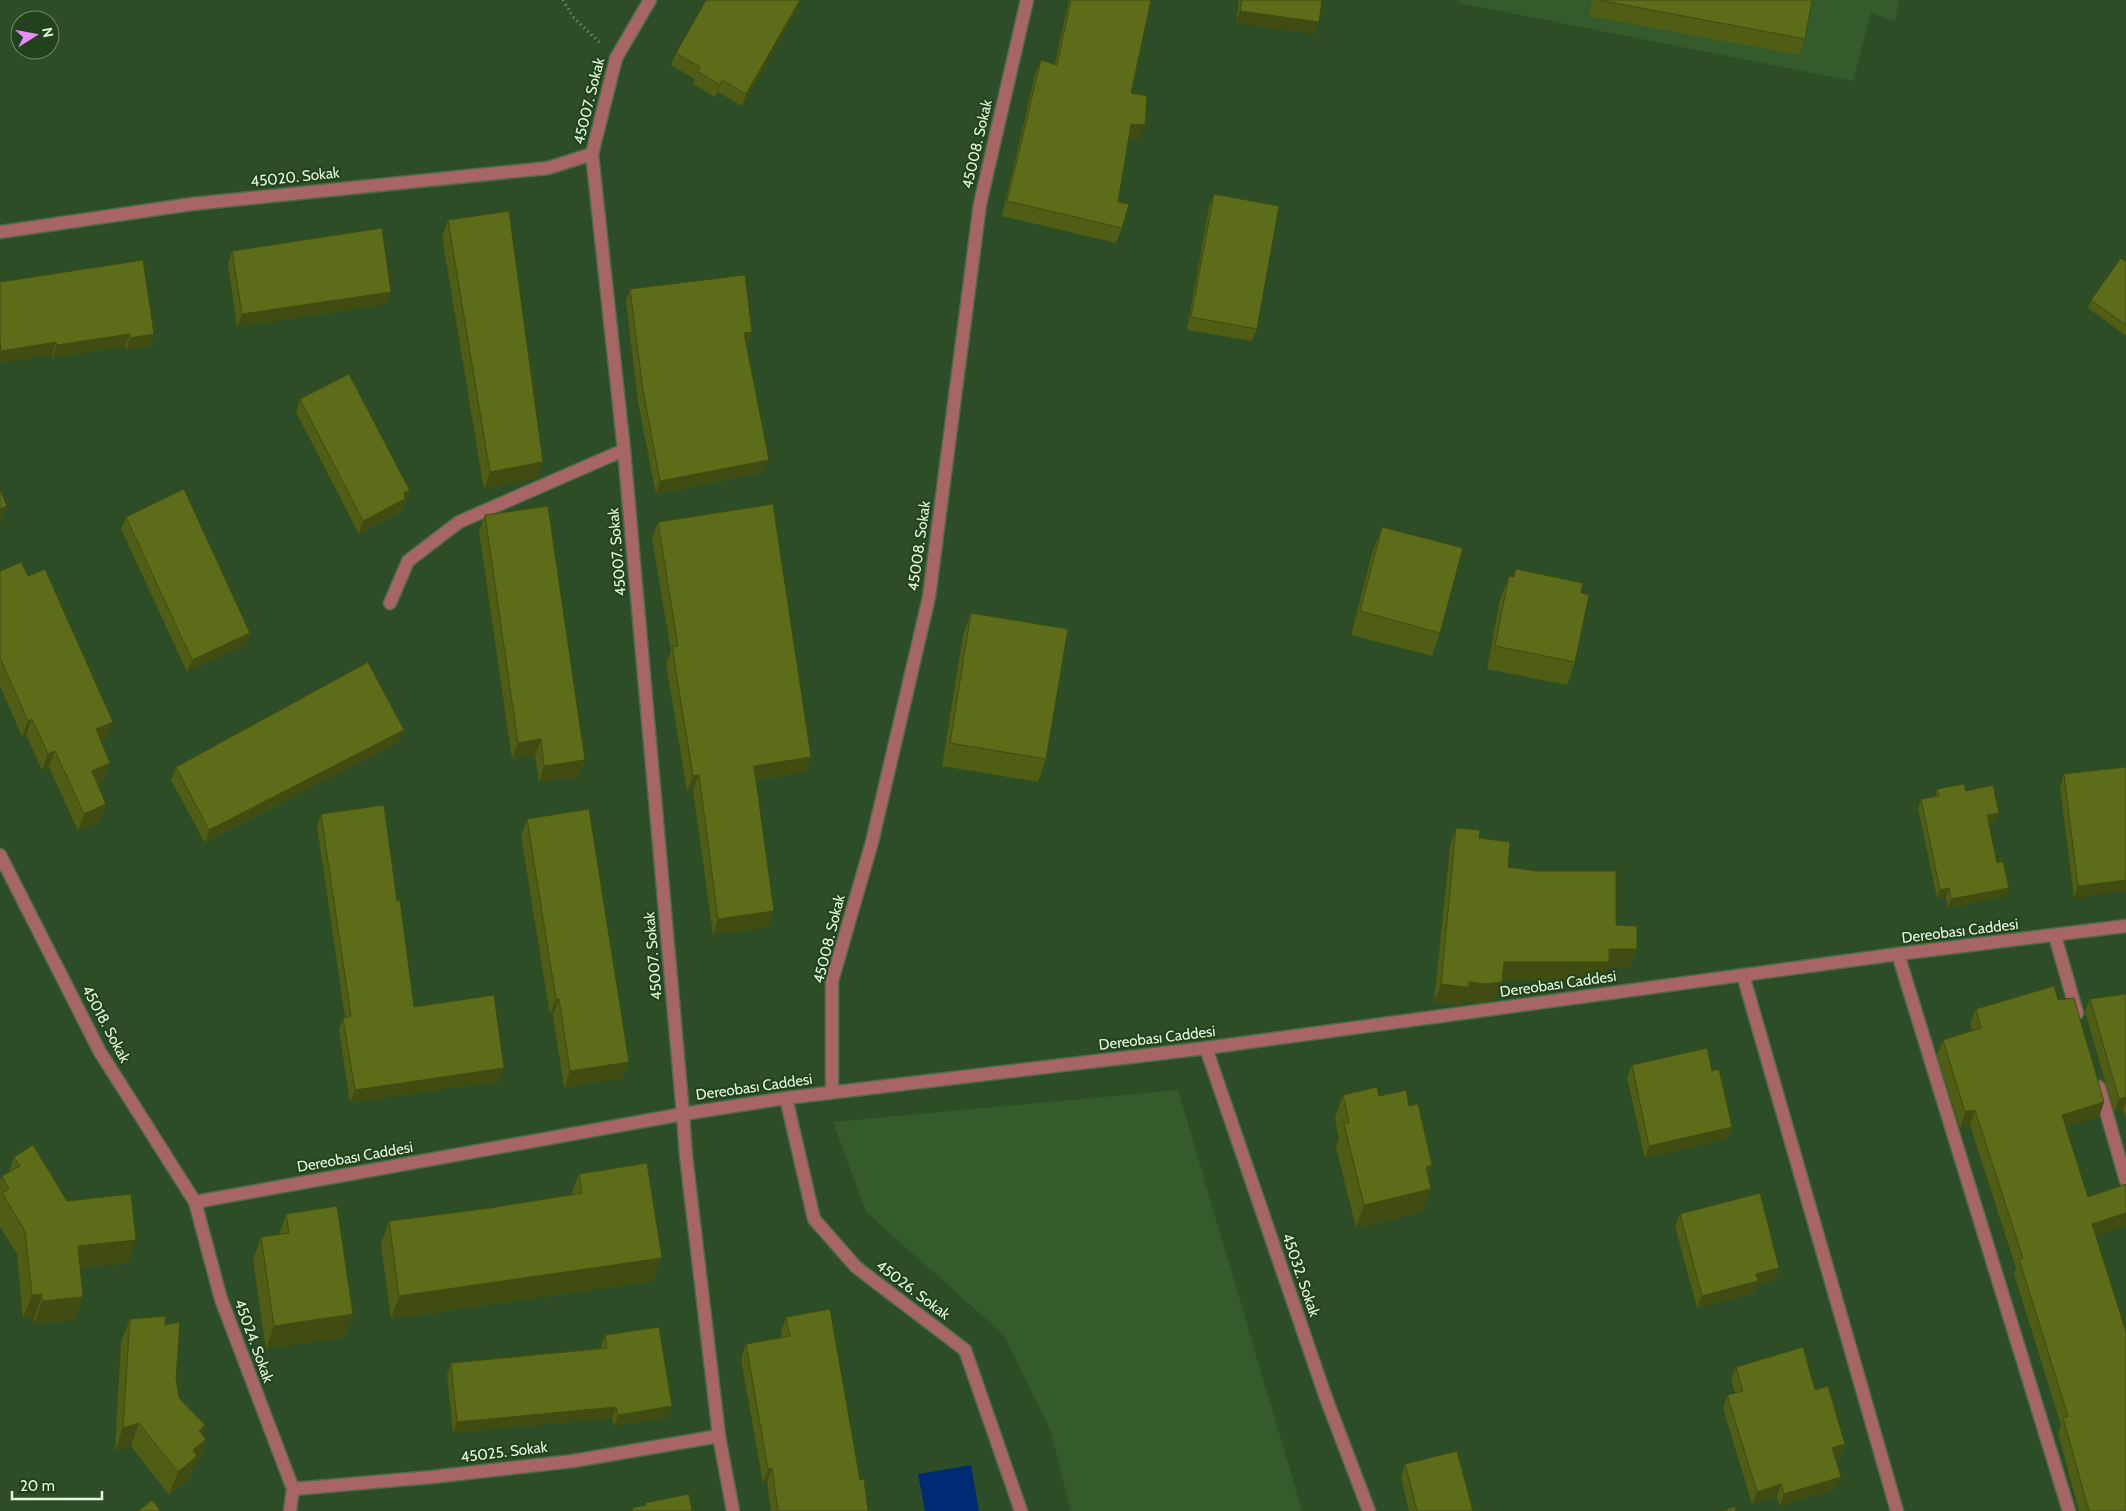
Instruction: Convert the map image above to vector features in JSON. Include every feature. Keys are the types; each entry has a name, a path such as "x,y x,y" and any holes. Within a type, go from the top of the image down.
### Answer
{"street":[{"name":"45007. Sokak","path":"650,0 616,58 592,154 624,450 683,1114"},
{"name":"45008. Sokak","path":"832,1092 832,981 872,842 929,597 980,204 1027,0"},
{"name":"45020. Sokak","path":"0,232 192,204 548,168 592,154"},
{"path":"390,603 408,561 459,522 624,450"},
{"name":"45018. Sokak","path":"0,854 100,1052 195,1202"},
{"name":"Dereobası Caddesi","path":"195,1202 683,1114 786,1098 1206,1048 1898,954 2126,926"},
{"path":"2055,936 2079,1021"},
{"path":"1898,954 2069,1511"},
{"path":"1743,975 1897,1511"},
{"name":"45032. Sokak","path":"1206,1048 1326,1398 1369,1511"},
{"path":"2096,1077 2126,1181"},
{"name":"45026. Sokak","path":"786,1098 814,1219 856,1267 965,1350 1021,1511"},
{"path":"683,1114 686,1156 719,1436 733,1511"},
{"name":"45024. Sokak","path":"195,1202 221,1299 292,1489"},
{"name":"45025. Sokak","path":"292,1489 432,1477 573,1460 719,1436"},
{"path":"290,1511 292,1489"}],"path":[{"path":"564,0 573,17 616,58"}],"shaded area":[{"path":"1459,0 1899,0 1895,21 1871,13 1853,81 1459,3"},
{"path":"1178,1090 1302,1511 1071,1511 1050,1430 1004,1335 866,1212 833,1122"}],"water":[{"path":"971,1465 979,1511 925,1511 918,1474"}],"building":[{"path":"706,0 800,0 746,94 722,80 720,85 698,72 700,67 676,53"},
{"path":"1071,0 1151,0 1131,93 1147,96 1145,125 1131,124 1118,202 1129,204 1122,228 1007,201 1041,60 1057,65"},
{"path":"1242,0 1322,0 1319,22 1240,11"},
{"path":"1599,0 1812,0 1805,39"},
{"path":"1214,194 1279,206 1257,329 1191,317"},
{"path":"509,211 543,462 490,472 448,220"},
{"path":"382,228 391,292 242,314 232,251"},
{"path":"2121,258 2126,262 2126,325 2091,300"},
{"path":"143,260 154,334 130,338 130,334 57,345 56,342 1,351 0,282"},
{"path":"745,275 752,332 744,333 769,460 660,481 643,390 630,289"},
{"path":"349,374 410,491 404,492 405,499 363,521 300,399"},
{"path":"184,489 250,633 192,660 126,517"},
{"path":"0,490 7,506 0,509"},
{"path":"773,504 811,757 754,766 774,911 718,919 699,775 693,776 672,647 678,646 658,522"},
{"path":"548,506 585,760 544,766 541,739 518,743 485,515"},
{"path":"1382,527 1463,548 1440,633 1360,611"},
{"path":"21,562 28,576 45,569 113,722 96,729 110,763 92,771 106,804 84,814 55,751 48,754 32,719 28,721 0,658 0,571"},
{"path":"1516,569 1583,583 1581,593 1589,595 1575,662 1495,646 1509,576 1514,577"},
{"path":"971,613 1068,629 1046,759 950,743"},
{"path":"368,662 404,730 209,830 176,767"},
{"path":"2126,767 2126,880 2078,886 2064,774"},
{"path":"1964,784 1966,791 1993,785 1999,813 1987,815 1997,863 2003,861 2009,888 1951,899 1949,888 1940,890 1921,799 1939,796 1937,789"},
{"path":"384,805 397,901 400,900 414,1007 494,995 504,1068 355,1090 343,1018 351,1016 321,814"},
{"path":"589,809 629,1062 570,1071 559,999 556,999 527,819"},
{"path":"1456,828 1480,830 1479,838 1510,842 1508,867 1536,871 1616,871 1616,925 1637,926 1637,949 1609,949 1609,962 1504,962 1502,982 1486,984 1469,982 1469,987 1441,984"},
{"path":"2054,986 2058,1000 2074,998 2104,1102 2062,1115 2088,1197 2126,1184 2126,1213 2092,1224 2126,1332 2126,1511 2089,1511 2063,1418 2068,1416 2019,1259 2023,1258 1975,1110 1965,1112 1943,1040 1981,1028 1976,1009"},
{"path":"2126,994 2126,1097 2119,1099 2090,999"},
{"path":"1707,1048 1712,1071 1719,1069 1732,1127 1649,1146 1632,1065"},
{"path":"1377,1087 1379,1096 1406,1090 1409,1106 1418,1104 1432,1165 1426,1167 1431,1189 1364,1205 1344,1124 1349,1122 1343,1095"},
{"path":"33,1145 67,1201 131,1194 136,1240 78,1246 83,1297 42,1301 42,1294 32,1295 25,1231 2,1193 9,1189 2,1176 20,1166 14,1157"},
{"path":"647,1163 662,1258 399,1296 389,1221 490,1208 582,1193 579,1174"},
{"path":"1760,1193 1779,1268 1756,1274 1758,1281 1702,1296 1680,1214"},
{"path":"337,1206 353,1314 274,1326 261,1237 289,1233 286,1214"},
{"path":"830,1309 860,1480 864,1479 868,1511 778,1511 772,1468 768,1469 746,1344 790,1336 786,1317"},
{"path":"165,1316 165,1325 180,1322 176,1378 179,1398 205,1425 199,1431 206,1439 193,1450 197,1456 178,1472 139,1423 123,1428 130,1319"},
{"path":"659,1327 672,1406 618,1415 616,1407 457,1422 451,1363 607,1348 605,1335"},
{"path":"1803,1347 1815,1390 1828,1386 1845,1444 1832,1448 1841,1477 1784,1494 1781,1484 1757,1492 1727,1395 1743,1391 1736,1367"},
{"path":"1457,1451 1473,1511 1417,1511 1405,1464"},
{"path":"689,1494 692,1511 633,1511 632,1508 646,1505 645,1503"},
{"path":"152,1500 161,1511 138,1511"},
{"path":"1735,1507 1736,1511 1721,1511"}]}
